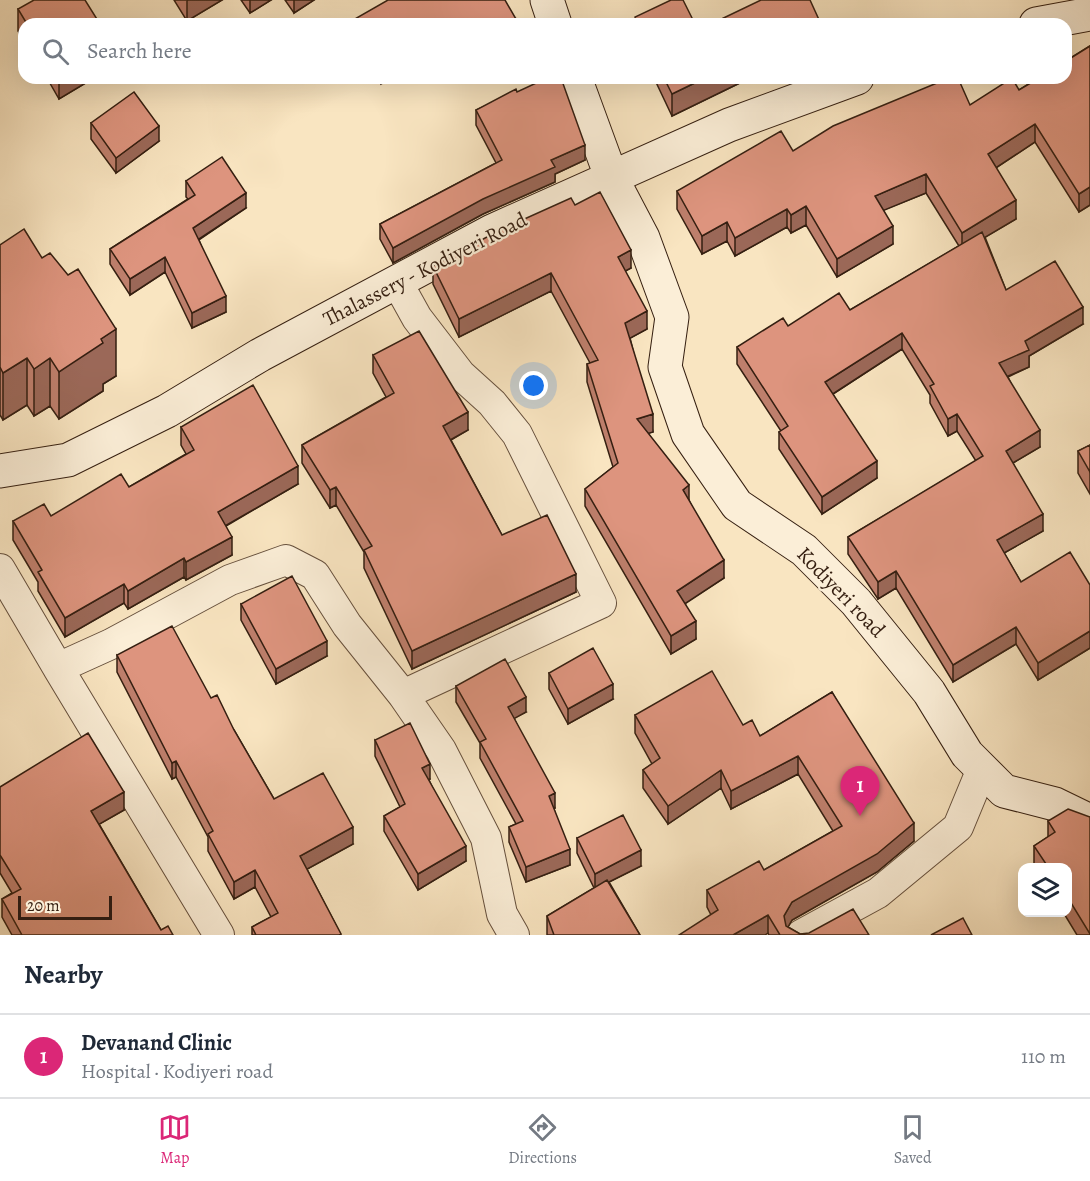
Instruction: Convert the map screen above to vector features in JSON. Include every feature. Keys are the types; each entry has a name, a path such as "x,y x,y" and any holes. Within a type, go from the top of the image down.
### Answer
{"main road":[{"path":"547,0 553,18"},
{"path":"1068,18 1090,14"},
{"name":"Kodiyeri road","path":"577,84 612,179 643,238 672,317 666,367 688,434 737,505 804,550 856,602 929,692 967,754 1004,791 1055,804 1090,821"},
{"name":"Thalassery - Kodiyeri Road","path":"0,471 69,460 167,411 260,355 492,231 729,125 841,84"}],"street":[{"path":"397,282 417,318 460,374 492,404 517,434 601,603 403,695"},
{"path":"58,668 111,644 230,580 286,560 315,575 347,625 403,695 441,750 486,838 502,914 514,935"},
{"path":"0,569 219,935"},
{"path":"801,935 878,893 958,827 982,769"}],"building":[{"path":"34,0 85,0 96,18 23,18 18,9"},
{"path":"388,0 505,0 515,18 356,18"},
{"path":"671,0 683,0 692,18 635,18"},
{"path":"761,0 810,0 818,18 724,18"},
{"path":"1090,46 1090,187 1079,194 1035,124 988,154 1016,200 962,233 926,174 875,196 893,226 837,259 806,206 791,215 787,209 735,238 727,222 702,236 677,191 781,131 793,151 833,126 934,84 961,84 970,105 1003,84 1016,84 1019,90 1029,84 1072,84 1072,57"},
{"path":"534,84 563,84 585,145 551,160 555,167 483,199 393,248 380,224 502,160 476,110 516,89 517,92"},
{"path":"667,84 693,84 672,94"},
{"path":"134,92 159,126 116,158 91,123"},
{"path":"222,157 246,193 193,228 226,296 192,313 165,257 130,279 110,249 195,195 186,181"},
{"path":"600,192 631,250 618,257 647,311 625,323 653,414 637,419 689,485 683,490 724,560 677,591 696,621 671,636 585,489 618,463 587,364 598,360 551,273 459,319 433,266 500,230 571,198 575,205"},
{"path":"24,229 42,258 50,253 68,275 78,269 116,329 101,339 103,343 59,372 50,358 34,369 27,358 3,373 0,367 0,245"},
{"path":"982,232 1006,290 1055,261 1083,307 1025,341 1029,350 999,363 1040,430 1006,451 1043,514 997,540 1021,582 1070,552 1090,585 1090,631 1038,663 1016,627 953,665 896,571 878,582 848,537 983,456 957,414 948,419 930,386 934,384 902,333 825,382 877,461 822,497 779,432 788,426 737,347 783,318 788,326 839,293 850,310"},
{"path":"419,331 468,412 443,426 502,535 547,515 576,574 412,651 364,550 372,546 336,487 330,490 302,445 394,393 373,355"},
{"path":"253,385 298,466 218,512 232,537 186,562 184,558 128,591 124,584 65,618 38,572 42,570 13,521 44,504 51,516 121,474 129,487 194,450 181,427"},
{"path":"1090,445 1090,472 1078,451"},
{"path":"292,576 327,641 276,669 241,604"},
{"path":"172,626 211,698 217,695 234,730 274,799 323,773 353,827 300,856 341,934 256,935 252,927 278,913 255,870 234,882 208,834 213,831 176,761 172,763 117,655"},
{"path":"593,648 613,684 568,709 549,673"},
{"path":"505,659 526,697 508,707 555,793 549,796 570,849 526,867 509,827 523,821 480,742 486,739 456,686"},
{"path":"712,671 743,725 752,720 760,736 832,692 914,823 877,854 792,902 784,916 786,926 800,934 809,933 853,909 869,935 780,935 768,915 733,935 679,935 718,910 707,890 759,861 764,870 842,826 798,756 731,791 721,770 668,806 643,770 660,758 635,715"},
{"path":"410,723 430,764 422,768 466,846 418,874 384,816 405,804 375,740"},
{"path":"88,733 124,792 91,811 161,930 168,926 173,935 22,935 2,899 21,889 0,855 0,787"},
{"path":"1068,809 1090,817 1090,934 1072,905 1072,863 1045,863 1034,846 1055,832 1048,821"},
{"path":"623,815 641,850 595,874 577,838"},
{"path":"607,880 640,935 554,935 547,916"},
{"path":"963,918 972,935 931,935"}],"place":[{"name":"Devanand Clinic","path":"860,816"}]}
